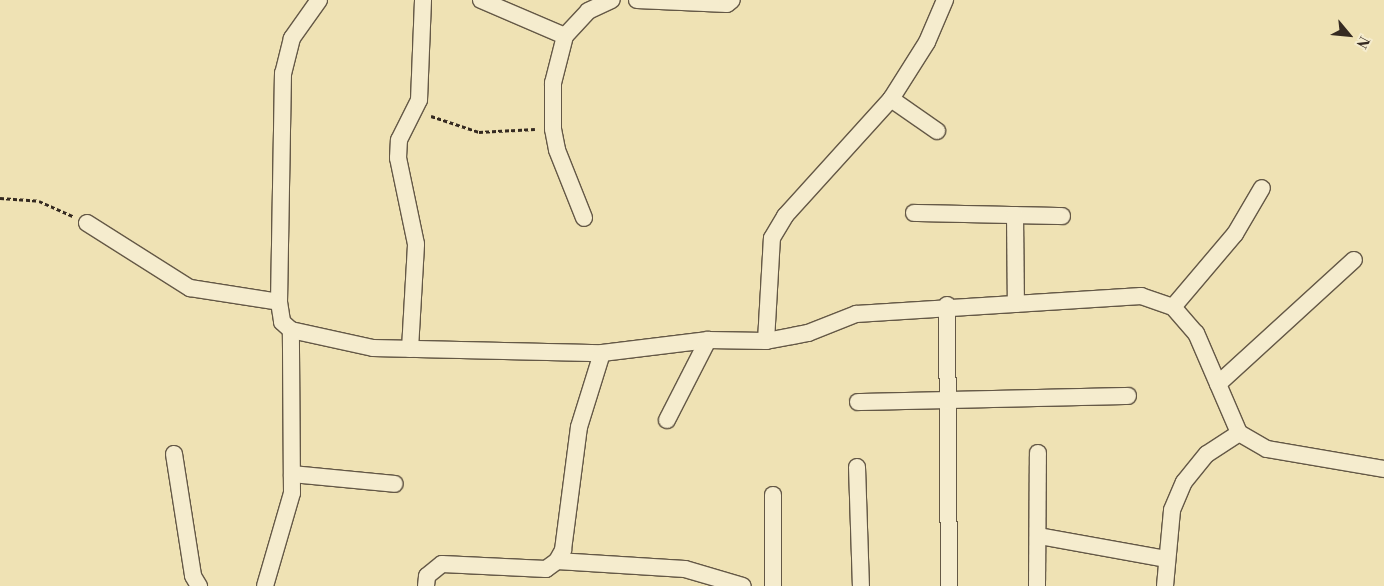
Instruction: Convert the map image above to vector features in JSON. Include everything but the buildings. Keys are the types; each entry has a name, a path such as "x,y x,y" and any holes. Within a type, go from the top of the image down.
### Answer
{"street":[{"path":"410,349 416,244 398,158 398,140 415,112 423,0"},
{"path":"481,0 565,36"},
{"path":"584,218 556,150 553,129 553,83 565,36 588,11 612,0"},
{"path":"637,0 727,4 732,0"},
{"path":"766,341 772,238 785,216 891,99 927,42 945,0"},
{"path":"315,1 292,38 282,72 279,302 282,322 290,330 373,348 602,353 708,340 766,341 808,333 856,314 947,305 1016,304 1141,296 1173,307 1196,333 1239,433 1267,449 1384,469"},
{"path":"891,99 937,131"},
{"path":"1173,307 1235,234 1262,188"},
{"path":"914,213 1062,216"},
{"path":"1015,215 1016,304"},
{"path":"87,223 190,288 279,302"},
{"path":"1218,384 1354,260"},
{"path":"947,305 949,586"},
{"path":"265,586 289,510 292,474 290,330"},
{"path":"667,420 708,340"},
{"path":"426,586 427,576 442,564 546,569 557,561 563,550 579,427 602,353"},
{"path":"858,402 1128,396"},
{"path":"1165,586 1172,510 1184,482 1207,454 1239,433"},
{"path":"1038,453 1038,586"},
{"path":"174,454 193,576 199,586"},
{"path":"857,467 861,586"},
{"path":"292,474 395,484"},
{"path":"773,495 773,586"},
{"path":"1038,536 1167,559"},
{"path":"557,561 677,568 743,586"}],"path":[{"path":"415,112 478,132 553,129"},
{"path":"0,198 39,200 87,223"}]}
